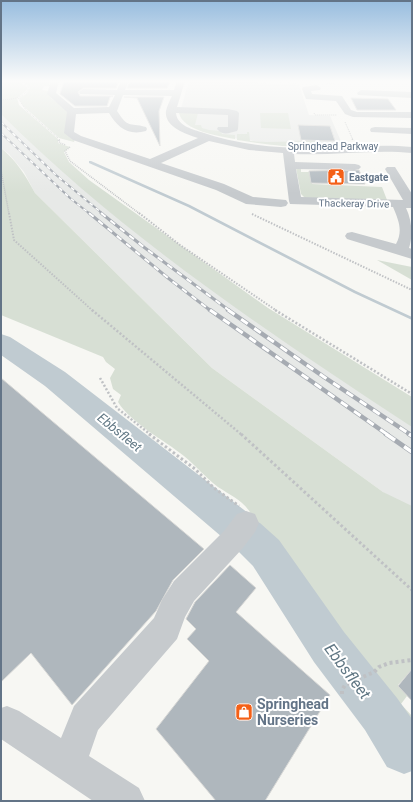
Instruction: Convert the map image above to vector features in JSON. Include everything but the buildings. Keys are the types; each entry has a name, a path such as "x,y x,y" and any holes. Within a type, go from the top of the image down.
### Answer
{"street":[{"path":"71,118 69,133 75,136 220,187 251,201 281,203"},
{"path":"119,118 127,129 143,135"},
{"name":"Springhead Parkway","path":"172,118 179,126 192,133 242,146 288,150 328,151 389,152 412,150"},
{"path":"206,119 209,129 222,129 223,118"},
{"path":"376,130 412,131"},
{"path":"151,163 208,138"},
{"path":"119,152 133,146"},
{"path":"182,149 196,154"},
{"name":"Thackeray Drive","path":"288,150 295,205 407,204"},
{"path":"290,165 355,167"},
{"path":"352,236 406,252 409,231 407,204 391,169"},
{"path":"69,764 86,718 166,628 172,610 185,590 238,534"},
{"path":"7,723 126,801"}],"path":[{"path":"36,118 60,140 58,140 59,142 70,147 65,151 70,161 162,232 266,304 412,394"},
{"path":"344,118 354,140"},
{"path":"1,170 14,240 79,299 231,425 412,590"},
{"path":"100,378 117,408 136,425 190,466 214,488 243,508 247,519 238,534"},
{"path":"342,694 344,686 374,672 378,668 389,663 412,660"}],"shaded area":[{"path":"1,118 28,118 84,179 160,237 412,403 412,511 383,492 212,368 35,193 24,172 9,154 1,148"},
{"path":"6,118 34,118 58,139 58,143 70,147 64,152 69,162 89,180 268,308 412,397 412,427 251,319 199,281 147,242 48,159"},
{"path":"37,118 69,118 75,139 74,142 59,138"},
{"path":"187,118 331,118 343,146 277,144 238,139 199,129"},
{"path":"197,118 195,125 201,125 202,128 209,130 220,131 222,134 235,135 235,139 202,132 187,124 182,119"},
{"path":"260,118 289,118 291,129 261,128"},
{"path":"247,132 249,132 250,141 317,141 320,144 292,147 237,140 237,134 247,134"},
{"path":"1,148 20,169 35,193 212,368 383,492 412,506 412,669 398,685 407,696 401,704 412,716 412,760 408,764 406,764 402,758 395,764 384,747 380,750 378,749 349,686 374,673 373,670 347,679 342,679 344,675 306,631 267,577 236,547 251,514 245,505 209,480 184,456 139,424 124,410 118,402 121,395 113,389 110,378 115,369 106,362 103,357 1,315"},
{"path":"296,168 301,169 301,172 310,172 312,184 382,187 387,200 305,198 301,194"},
{"path":"377,260 412,267 412,280"}],"waterway":[{"path":"90,162 189,206 355,292 412,319"},
{"name":"Ebbsfleet","path":"1,343 55,379 235,525"},
{"name":"Ebbsfleet","path":"247,535 266,553 329,647 381,714 404,750"}],"railway":[{"path":"1,122 56,175 103,214"},
{"path":"1,133 70,198 90,214"},
{"path":"89,213 168,278 211,311"},
{"path":"101,213 145,248 230,311"},
{"path":"210,310 388,435"},
{"path":"228,310 411,435"},
{"path":"386,434 412,452"}],"place":[{"name":"Eastgate","path":"336,177"},
{"name":"Springhead Nurseries","path":"244,712"}]}
